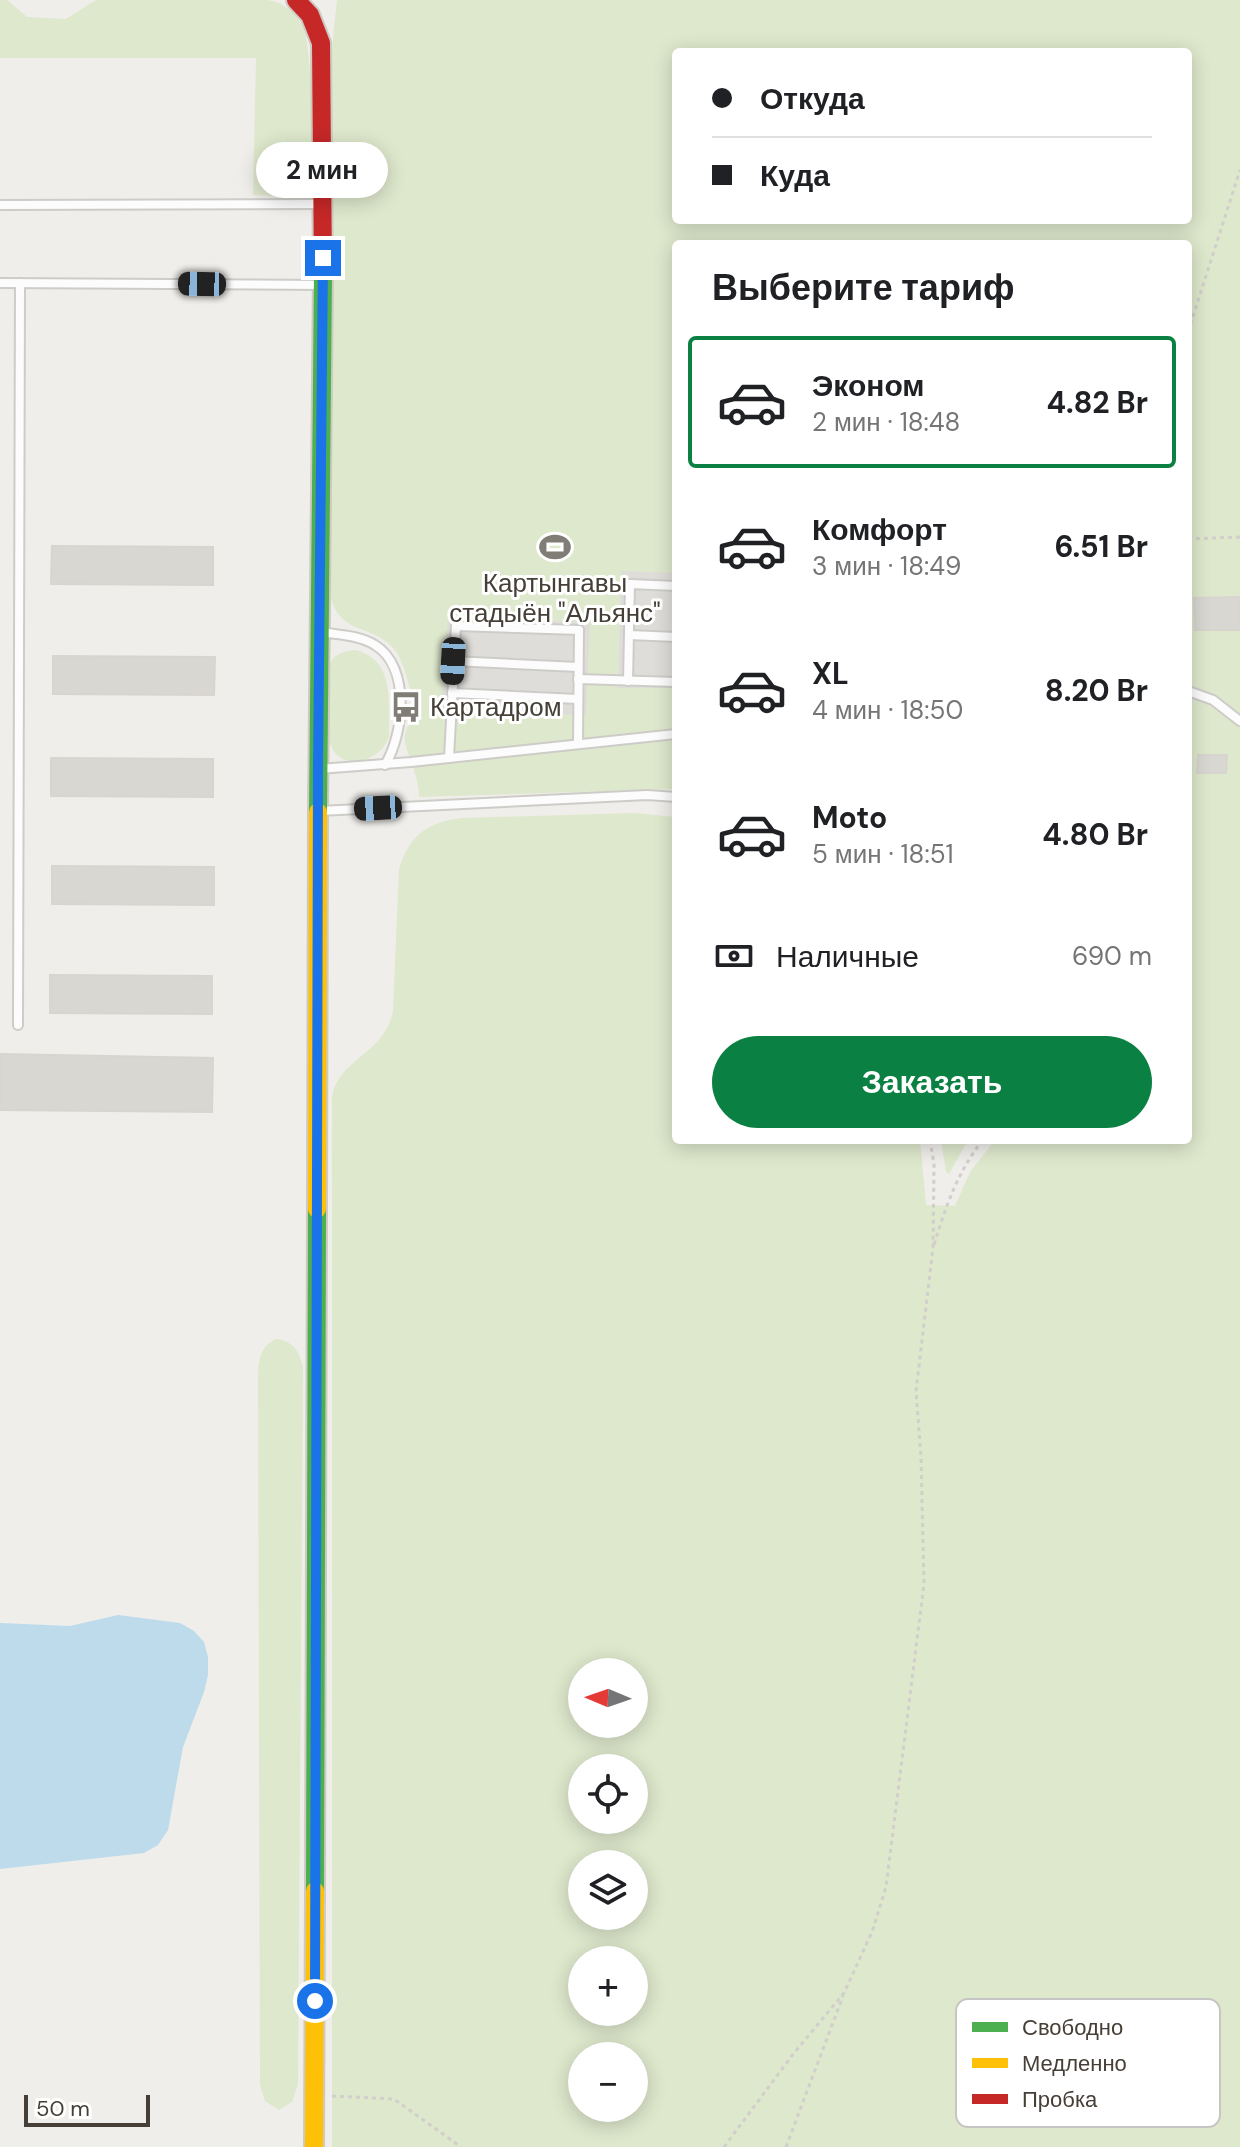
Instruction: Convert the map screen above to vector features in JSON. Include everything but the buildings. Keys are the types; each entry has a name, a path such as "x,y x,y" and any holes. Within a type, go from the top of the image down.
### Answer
{"street":[{"path":"296,0 310,15 321,43 324,204 318,769 314,2147"}],"lane":[{"path":"0,205 324,204"},
{"path":"0,283 323,285"},
{"path":"18,1025 20,283"},
{"path":"628,681 630,584 672,586"},
{"path":"449,758 456,626 579,630 578,744"},
{"path":"320,632 375,644 393,663 398,686 398,723 392,753 385,765"},
{"path":"629,635 672,637"},
{"path":"453,661 578,667"},
{"path":"578,679 672,682"},
{"path":"1192,692 1213,700 1240,721"},
{"path":"452,693 578,699"},
{"path":"318,769 385,765 672,734"},
{"path":"318,811 647,795 672,797"}],"path":[{"path":"1192,320 1240,170"},
{"path":"1192,539 1240,537"},
{"path":"786,2147 844,1993 872,1932 886,1887 922,1599 921,1457 916,1391 933,1248 934,1164 931,1144"},
{"path":"933,1248 954,1187 968,1159 980,1144"},
{"path":"724,2147 794,2053 844,1993"},
{"path":"314,2095 394,2099 461,2147"}],"green space":[{"path":"0,0 7,0 27,17 66,19 96,0 267,0 285,6 298,19 307,42 313,134 309,187 290,195 253,195 256,58 0,58"},
{"path":"337,0 1240,0 1240,2147 332,2147 332,1096 344,1073 388,1027 393,1012 399,869 403,857 414,839 429,827 461,818 634,813 672,817 672,1144 920,1144 926,1205 955,1206 970,1172 992,1144 1192,1144 1192,240 672,240 672,789 419,797 405,742 413,704 400,658 378,636 348,623 334,606 329,590 332,47"},
{"path":"356,650 369,656 384,674 389,698 389,736 379,752 353,761 344,760 331,746 327,692 330,664 334,657"},
{"path":"942,1144 966,1144 949,1174 946,1172"},
{"path":"276,1339 294,1348 303,1367 298,2084 292,2102 279,2110 265,2101 260,2085 258,1373 262,1353"}],"shaded area":[{"path":"621,571 672,573 672,688 618,688"},
{"path":"448,618 590,622 586,715 441,712"}],"water":[{"path":"118,1615 180,1623 194,1631 204,1642 208,1657 204,1692 183,1747 168,1830 158,1845 144,1853 0,1869 0,1623 70,1626"}],"traffic: fast":[{"path":"318,812 323,273"},
{"path":"315,1891 317,1209"}],"traffic: slow":[{"path":"317,1209 318,812"},
{"path":"314,2147 315,1891"}],"traffic: jam":[{"path":"296,0 310,15 321,43 323,273"}],"place":[{"name":"Картынгавы стадыён \"Альянс\"","path":"555,547"},
{"name":"Картадром","path":"406,707"}],"route":[{"path":"315,2001 318,769 323,258"}]}
